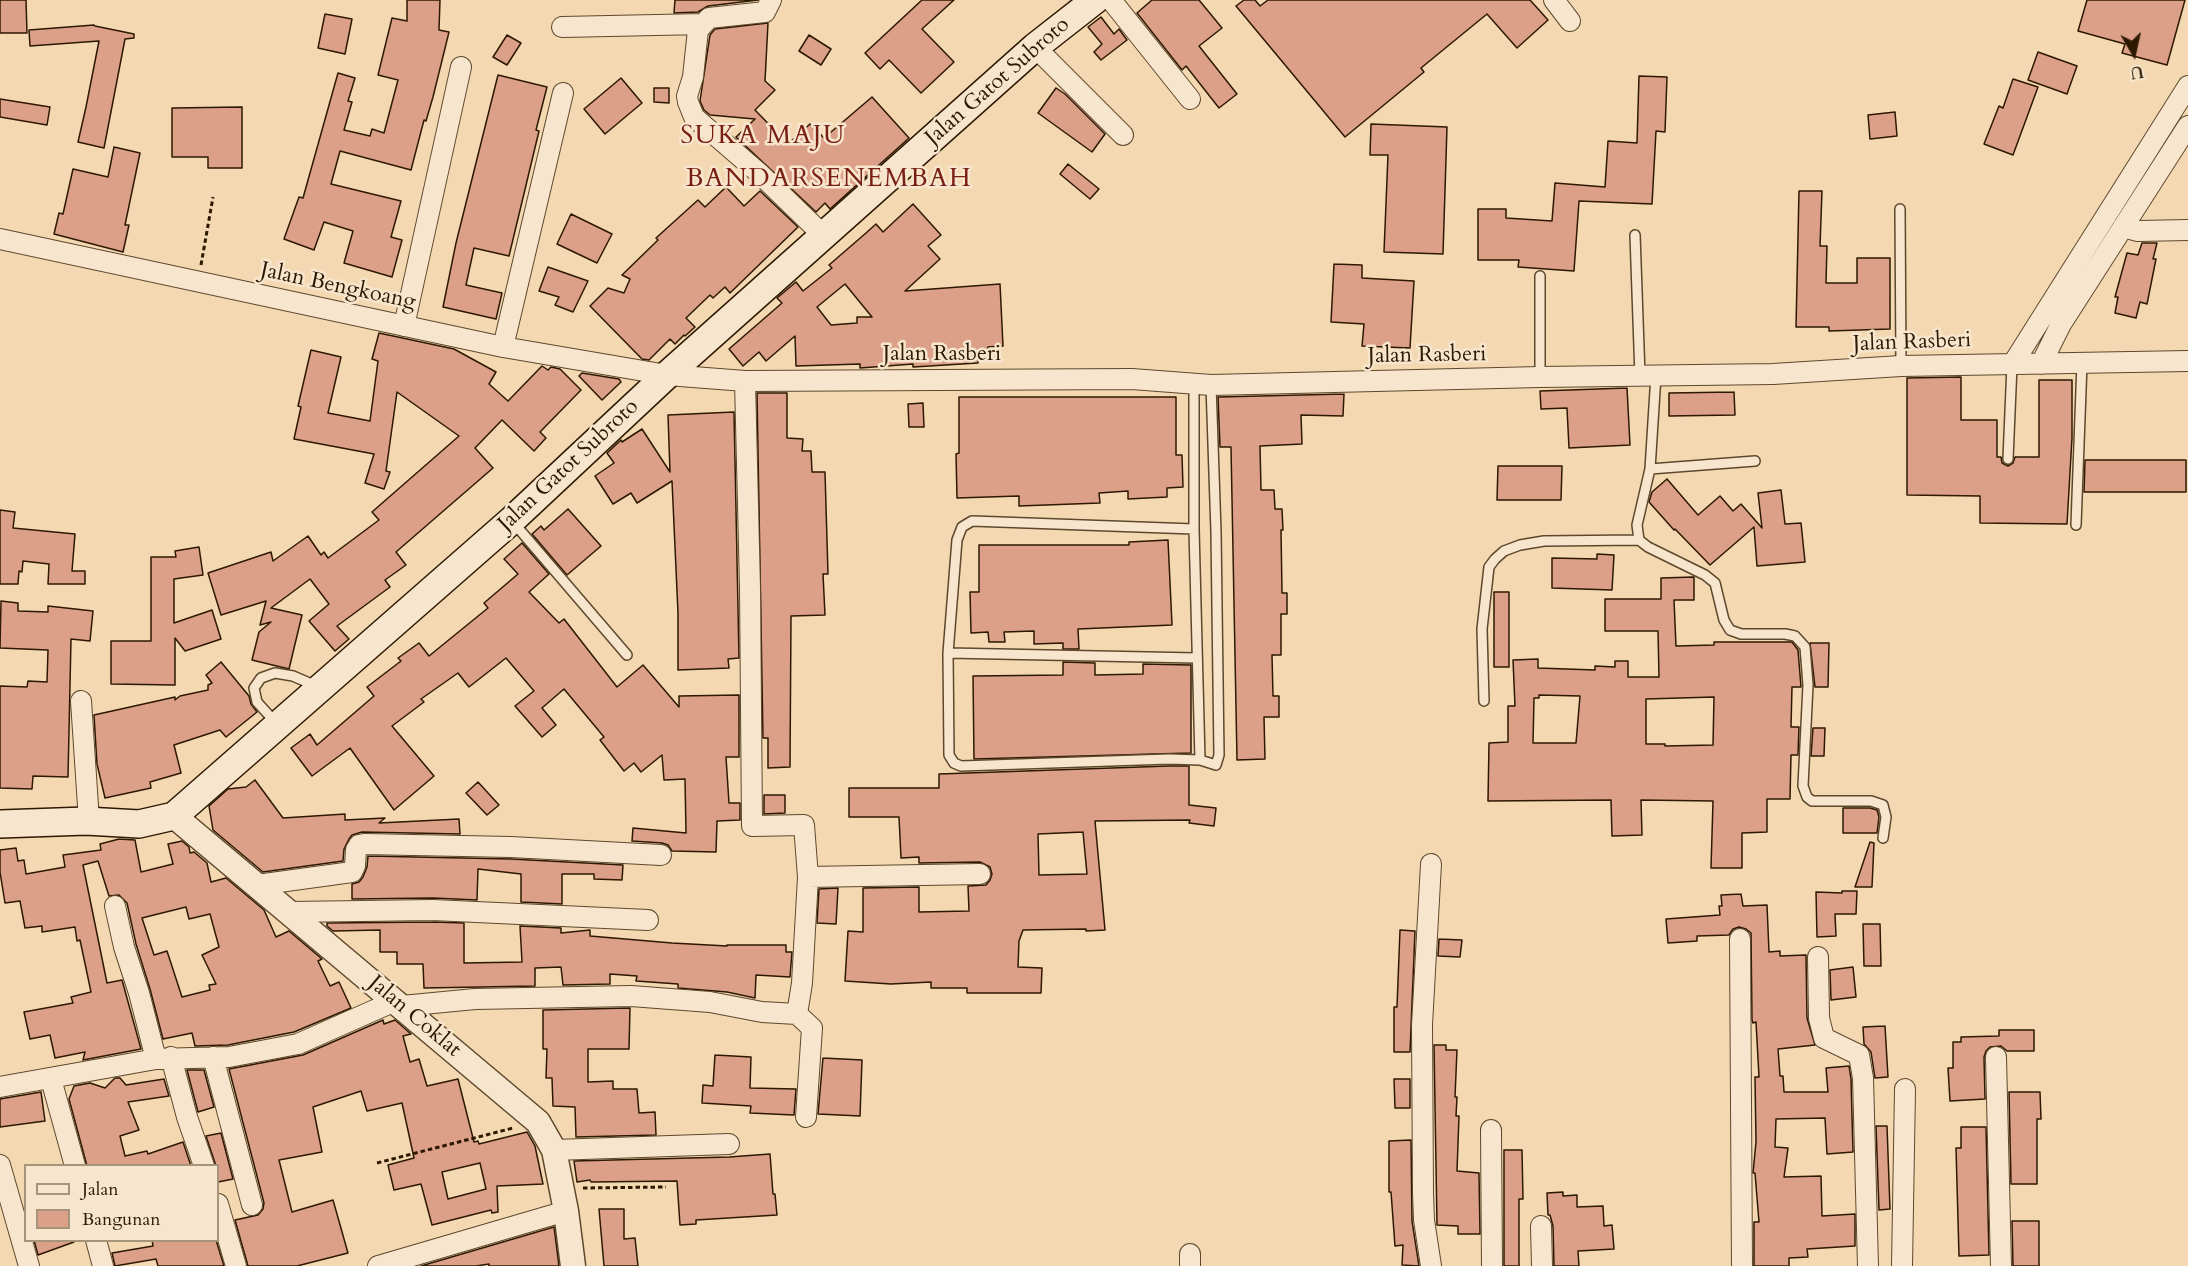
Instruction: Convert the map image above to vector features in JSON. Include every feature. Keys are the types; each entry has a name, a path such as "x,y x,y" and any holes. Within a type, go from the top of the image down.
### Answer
{"main road":[{"name":"Jalan Gatot Subroto","path":"0,824 89,821 140,824 174,816 512,520 667,375 1035,47 1095,0"}],"street":[{"path":"771,0 765,12 709,18 703,24 698,30 693,77 687,96 691,112 824,236"},
{"path":"1111,0 1190,99"},
{"path":"1554,0 1570,21"},
{"path":"562,27 703,24"},
{"path":"1035,47 1123,135"},
{"path":"404,326 461,68"},
{"path":"2013,365 2188,86"},
{"path":"503,347 563,93"},
{"path":"2041,364 2061,324 2188,126"},
{"path":"2123,227 2138,231 2188,230"},
{"name":"Jalan Bengkoang","path":"0,239 503,347 667,375"},
{"name":"Jalan Rasberi","path":"667,375 745,381 1132,379 1203,385 1773,374 1901,366 2188,361"},
{"path":"745,381 752,826 804,825 808,877 802,983 797,1014"},
{"path":"81,701 89,821"},
{"name":"Jalan Coklat","path":"174,816 538,1122 554,1150 573,1266"},
{"path":"257,885 352,872 356,850 359,845 364,844 661,855"},
{"path":"1431,864 1422,1025 1424,1220 1431,1266"},
{"path":"808,877 980,874"},
{"path":"115,906 124,947 203,1164"},
{"path":"290,912 433,910 648,920"},
{"path":"1740,939 1742,1266"},
{"path":"1818,957 1819,1018 1824,1038 1859,1055 1863,1078 1868,1266"},
{"path":"0,1087 163,1058 252,1054 298,1044 398,1004 475,999 631,996 710,1002 762,1011 797,1014 812,1028 806,1118"},
{"path":"213,1057 252,1205"},
{"path":"1996,1057 2001,1266"},
{"path":"51,1079 74,1164"},
{"path":"1902,1266 1905,1089"},
{"path":"1491,1130 1492,1266"},
{"path":"554,1150 729,1144"},
{"path":"0,1165 29,1266"},
{"path":"378,1266 563,1200"},
{"path":"219,1207 236,1266"},
{"path":"1541,1226 1542,1266"},
{"path":"97,1242 103,1266"}],"lane":[{"path":"1900,209 1901,366"},
{"path":"1635,235 1648,376 1650,469 1637,525 1639,540"},
{"path":"1539,276 1540,377"},
{"path":"2076,525 2082,363"},
{"path":"2008,459 2013,365"},
{"path":"1194,529 972,521 962,527 957,540 948,653 949,755 954,763 961,766 1200,759 1215,765 1219,755 1216,532 1203,385"},
{"path":"1200,759 1194,529 1203,385"},
{"path":"1650,469 1755,460"},
{"path":"512,520 627,655"},
{"path":"1484,701 1482,629 1489,567 1495,559 1504,551 1520,545 1545,541 1639,540 1648,547 1705,575 1715,583 1724,620 1730,630 1741,634 1795,636 1805,647 1808,685 1803,786 1807,797 1812,801 1871,801 1883,805 1886,817 1883,838"},
{"path":"948,653 1197,658"},
{"path":"279,726 257,702 254,688 261,678 275,673 293,676 321,688"}],"path":[{"path":"198,282 213,197"},
{"path":"377,1163 538,1122"},
{"path":"563,1200 666,1187"}],"building":[{"path":"0,0 26,0 27,33 0,33"},
{"path":"407,0 440,0 439,30 449,32 433,97 426,121 424,120 411,170 340,151 331,184 401,201 391,237 402,240 392,277 344,263 353,231 324,222 314,250 284,239 299,197 303,198 338,73 355,78 348,101 352,102 344,130 370,136 372,129 384,133 398,80 378,75 392,18 407,21"},
{"path":"675,0 758,0 708,6 698,12 674,13"},
{"path":"922,0 954,0 922,29 954,62 921,93 889,60 880,69 865,53"},
{"path":"1152,0 1199,0 1222,28 1199,46 1237,94 1219,108 1186,66 1182,70 1137,13"},
{"path":"1244,0 1255,0 1260,6 1268,0 1530,0 1548,20 1517,48 1487,14 1421,68 1424,72 1345,137 1236,6"},
{"path":"2087,0 2185,0 2167,65 2122,53 2125,44 2078,31"},
{"path":"325,14 352,19 345,54 318,48"},
{"path":"1101,17 1114,34 1119,29 1127,40 1101,60 1094,52 1102,44 1088,27"},
{"path":"768,23 765,81 775,90 755,110 788,144 810,124 824,138 872,97 909,138 830,209 825,203 816,212 736,137 755,119 710,115 704,110 700,101 710,35 715,29"},
{"path":"94,25 134,34 134,38 125,39 104,148 78,142 99,41 30,46 29,30"},
{"path":"507,35 521,43 507,65 493,57"},
{"path":"809,35 831,49 821,65 799,51"},
{"path":"2038,52 2077,66 2067,94 2028,80"},
{"path":"498,75 547,87 536,130 539,131 509,256 474,248 466,285 502,293 496,319 443,307 456,243"},
{"path":"1639,76 1667,77 1665,132 1656,131 1652,204 1579,201 1574,271 1518,267 1519,260 1478,260 1478,209 1506,209 1506,218 1552,221 1555,183 1605,187 1608,141 1637,143"},
{"path":"621,78 642,103 605,134 584,109"},
{"path":"2013,79 2038,87 2013,155 1984,144 1999,106 2003,108"},
{"path":"654,88 669,88 669,103 654,102"},
{"path":"1056,88 1105,134 1092,152 1038,113"},
{"path":"0,99 50,107 47,125 0,117"},
{"path":"242,107 242,168 208,168 208,157 172,157 172,108"},
{"path":"1895,112 1897,136 1870,139 1868,115"},
{"path":"1371,124 1447,127 1443,254 1384,252 1388,155 1370,155"},
{"path":"114,147 140,153 125,225 129,225 123,252 54,234 59,213 63,214 73,169 108,177"},
{"path":"1068,164 1099,189 1090,199 1060,174"},
{"path":"726,187 744,206 760,191 798,227 730,293 725,287 713,298 710,295 686,318 695,327 685,336 675,344 670,339 649,360 642,359 590,306 608,288 624,293 630,279 622,275 658,240 656,238 698,200 705,207"},
{"path":"1799,191 1822,191 1820,246 1827,246 1826,283 1857,283 1857,258 1890,258 1890,329 1829,331 1829,327 1796,327"},
{"path":"913,204 941,235 928,246 940,259 905,291 1000,284 1003,346 988,347 988,352 977,353 978,363 860,368 860,364 796,366 795,336 766,361 759,352 743,366 729,349 782,303 777,298 796,282 803,291 832,268 829,265 876,224 883,232","holes":["845,284 872,317 857,317 857,323 831,325 817,307"]},
{"path":"571,214 612,234 597,263 557,244"},
{"path":"2142,243 2157,243 2153,259 2156,259 2147,304 2140,302 2136,318 2115,313 2118,297 2115,297 2127,253 2138,255"},
{"path":"1334,264 1362,265 1362,278 1414,281 1410,348 1362,346 1364,324 1331,322"},
{"path":"548,267 588,281 573,312 555,305 559,297 539,291"},
{"path":"379,333 454,349 496,372 489,384 508,401 542,366 548,370 551,367 560,369 581,390 540,432 546,438 534,451 502,420 475,448 493,468 396,552 406,565 385,580 390,587 337,626 349,639 335,651 309,621 329,604 310,579 271,608 302,615 289,669 252,660 259,632 271,622 260,625 266,601 221,615 208,573 271,552 273,561 308,536 321,555 324,552 328,558 379,520 372,512 459,436 397,392 386,471 390,472 384,489 365,483 374,454 294,439 301,407 298,406 311,350 341,357 328,413 370,421 378,361 372,359"},
{"path":"582,373 619,379 621,382 602,400 579,376"},
{"path":"1961,377 1961,420 1997,420 1997,457 2001,457 2002,463 2008,466 2013,463 2015,457 2039,457 2039,380 2072,380 2072,438 2067,524 1980,523 1980,496 1907,495 1907,378"},
{"path":"1627,388 1630,445 1569,448 1567,408 1541,409 1540,391"},
{"path":"1734,392 1735,415 1669,416 1669,393"},
{"path":"757,393 787,393 787,438 803,439 802,451 811,451 812,472 825,472 828,574 823,574 825,615 791,616 790,767 768,768 768,738 763,738"},
{"path":"1344,394 1343,416 1301,415 1302,444 1260,446 1261,490 1274,490 1275,509 1282,509 1282,593 1287,593 1287,614 1281,614 1281,655 1272,655 1273,696 1279,696 1279,717 1264,717 1265,759 1237,760 1231,447 1220,447 1218,397"},
{"path":"959,397 1176,397 1176,455 1182,455 1183,487 1167,488 1167,497 1128,499 1128,491 1099,493 1100,503 1019,506 1019,496 957,498 956,454 959,453"},
{"path":"923,403 924,427 909,427 908,404"},
{"path":"734,412 739,658 728,659 729,668 678,670 678,613 672,481 637,503 631,493 613,504 595,476 614,463 607,453 621,440 622,442 642,429 670,472 668,415"},
{"path":"2085,460 2186,460 2186,492 2084,492"},
{"path":"1498,466 1562,466 1561,500 1497,500"},
{"path":"1667,479 1698,515 1720,496 1733,511 1741,504 1762,528 1758,493 1781,490 1785,524 1801,523 1805,562 1757,566 1754,527 1710,565 1649,502 1652,492"},
{"path":"568,509 601,546 567,575 532,534 541,526 544,530"},
{"path":"0,510 15,512 13,528 75,534 72,571 85,571 85,584 48,584 49,564 23,561 18,584 0,584"},
{"path":"1168,540 1172,625 1078,629 1079,649 1063,649 1063,643 1034,644 1034,631 1004,632 1005,642 989,642 988,632 971,633 970,592 979,592 979,545 1129,545 1129,542"},
{"path":"522,543 549,574 529,592 559,623 564,619 617,687 643,665 679,707 679,696 739,695 739,757 726,757 729,803 740,803 740,820 717,821 716,852 672,851 668,845 662,843 632,841 633,828 686,833 685,779 664,780 662,755 641,772 634,763 624,771 600,740 604,737 564,689 542,708 556,725 542,737 515,706 534,691 506,658 469,687 458,673 421,699 424,702 392,726 434,776 394,810 350,748 312,776 291,748 310,734 317,745 374,696 367,687 401,661 398,658 419,643 429,656 488,608 484,603 518,574 504,559"},
{"path":"199,547 203,575 174,579 174,623 212,610 221,639 185,651 175,638 175,685 111,684 111,641 151,641 151,557 176,557 175,551"},
{"path":"1597,554 1614,555 1612,590 1552,588 1552,558 1597,559"},
{"path":"1694,577 1694,600 1674,600 1676,646 1714,645 1714,642 1792,642 1798,650 1801,687 1792,687 1791,727 1799,727 1798,755 1791,755 1790,799 1767,799 1767,832 1742,833 1742,868 1711,868 1713,801 1641,800 1642,835 1612,836 1611,800 1488,801 1489,743 1508,742 1508,706 1515,706 1513,660 1538,659 1538,668 1595,670 1595,666 1615,667 1615,661 1628,661 1628,677 1659,677 1658,631 1605,631 1605,599 1661,599 1661,578","holes":["1539,695 1580,696 1576,743 1533,743 1534,698 1539,698","1714,697 1713,745 1646,744 1646,699"]},
{"path":"1494,592 1509,592 1509,667 1494,667"},
{"path":"1,601 18,603 18,611 48,612 48,606 93,611 90,641 71,639 68,777 33,776 32,789 0,788 0,686 27,687 28,681 47,682 48,650 0,648"},
{"path":"1810,643 1829,643 1828,687 1815,687"},
{"path":"221,662 249,696 257,712 226,737 220,730 174,745 181,773 150,782 151,788 105,798 97,764 94,715 175,697 175,700 180,696 208,690 208,685 212,683 206,675"},
{"path":"1063,662 1095,663 1095,675 1143,674 1143,664 1191,665 1191,753 974,759 973,676 1063,675"},
{"path":"1813,728 1825,728 1824,756 1811,756"},
{"path":"1189,766 1189,805 1216,808 1214,826 1189,823 1190,820 1095,821 1105,930 1023,930 1019,941 1018,967 1042,968 1041,993 967,993 967,988 931,988 931,982 891,984 845,981 848,931 863,932 863,888 919,887 919,912 969,911 968,886 986,885 990,880 992,874 990,867 980,862 919,863 919,857 901,858 899,817 849,817 849,788 939,788 939,774","holes":["1083,832 1087,874 1039,875 1038,834"]},
{"path":"255,780 283,818 345,814 345,820 385,818 379,823 459,819 460,834 362,832 352,835 349,839 344,849 343,861 263,872 213,830 209,806 228,789 246,787"},
{"path":"478,782 499,805 487,815 466,793"},
{"path":"764,795 785,795 785,813 764,814"},
{"path":"1843,808 1877,810 1879,817 1877,833 1843,833"},
{"path":"119,839 135,840 141,872 173,864 168,844 182,841 189,847 190,853 194,852 207,863 211,882 226,878 264,910 276,937 289,931 322,959 318,961 330,986 339,982 351,1008 294,1032 228,1045 195,1046 192,1033 163,1039 127,903 119,895 109,896 98,861 83,865 107,983 122,980 141,1049 83,1060 85,1052 55,1058 50,1035 30,1039 24,1012 73,1003 71,997 91,992 80,940 77,941 75,927 42,932 42,926 25,928 20,901 5,903 0,872 0,850 16,848 18,861 24,860 26,874 65,867 63,855 101,850 100,844","holes":["186,907 189,919 210,914 219,947 202,955 216,984 209,985 210,990 182,997 167,951 154,955 142,918"]},
{"path":"1870,842 1874,843 1872,887 1855,887"},
{"path":"368,856 511,859 623,865 622,880 594,879 594,874 562,874 562,904 521,902 521,874 478,869 477,900 352,899 352,884 359,882 363,877"},
{"path":"838,888 836,924 817,923 819,889"},
{"path":"1842,891 1857,891 1856,914 1835,914 1836,936 1817,937 1816,892 1842,893"},
{"path":"1741,894 1743,906 1767,905 1769,952 1780,951 1780,956 1806,955 1807,1018 1815,1045 1778,1049 1784,1092 1828,1092 1826,1068 1849,1066 1851,1079 1853,1152 1827,1154 1825,1118 1776,1119 1775,1147 1788,1148 1784,1177 1821,1176 1822,1216 1855,1214 1855,1246 1807,1249 1808,1257 1789,1258 1789,1266 1754,1266 1754,1222 1759,1222 1755,1173 1753,1173 1756,1142 1755,1077 1759,1077 1756,1022 1753,1023 1752,1020 1751,933 1739,927 1733,929 1729,935 1697,936 1697,941 1668,943 1666,919 1720,915 1721,895"},
{"path":"327,923 464,923 464,963 522,962 520,926 561,928 561,933 590,930 590,936 672,943 727,946 786,945 786,952 792,952 790,977 756,975 755,998 727,992 678,988 678,984 636,981 637,976 610,974 610,984 563,985 561,967 535,968 535,986 424,988 423,964 397,964 397,952 380,952 380,930 333,931 327,926"},
{"path":"1863,924 1880,924 1881,966 1864,966"},
{"path":"1400,930 1415,931 1410,1052 1394,1052 1394,1007 1397,1007"},
{"path":"1439,939 1462,940 1460,957 1438,956"},
{"path":"1853,967 1856,997 1831,1000 1830,970"},
{"path":"630,1008 629,1049 588,1049 588,1082 613,1081 613,1089 637,1089 639,1113 655,1112 656,1135 576,1137 575,1107 553,1106 552,1078 546,1078 547,1049 543,1049 543,1010"},
{"path":"383,1020 384,1024 395,1020 411,1034 403,1036 410,1062 419,1059 427,1086 458,1079 474,1142 478,1141 479,1144 527,1132 535,1146 543,1184 497,1186 498,1212 492,1213 491,1210 432,1225 421,1184 394,1190 388,1165 414,1158 402,1103 367,1111 361,1091 313,1107 322,1152 279,1160 292,1212 333,1200 348,1253 297,1266 248,1266 235,1220 258,1215 264,1203 229,1069 303,1055","holes":["480,1163 486,1189 448,1199 442,1172"]},
{"path":"1885,1026 1888,1077 1875,1078 1871,1052 1864,1044 1863,1027"},
{"path":"1999,1030 2034,1030 2034,1051 2007,1051 2001,1046 1990,1047 1984,1057 1985,1099 1950,1101 1948,1068 1953,1068 1953,1042 1961,1042 1961,1037 1999,1036"},
{"path":"1434,1045 1446,1045 1446,1050 1457,1050 1455,1097 1457,1097 1456,1116 1459,1116 1457,1171 1479,1173 1480,1234 1458,1234 1458,1226 1437,1225"},
{"path":"715,1055 751,1057 750,1088 796,1089 794,1115 750,1113 751,1106 702,1103 703,1085 713,1086"},
{"path":"823,1058 862,1060 860,1116 818,1114"},
{"path":"187,1070 204,1070 214,1107 198,1112"},
{"path":"115,1078 120,1078 126,1085 164,1079 169,1096 128,1102 139,1130 120,1136 125,1156 147,1151 148,1154 183,1142 190,1164 86,1164 69,1099 74,1086 90,1083 105,1088"},
{"path":"1394,1079 1410,1079 1410,1108 1395,1108"},
{"path":"41,1092 45,1121 0,1127 0,1099"},
{"path":"2009,1092 2040,1092 2041,1119 2037,1119 2037,1184 2011,1184"},
{"path":"1876,1126 1887,1126 1890,1209 1879,1210"},
{"path":"1961,1127 1986,1127 1989,1255 1959,1256 1956,1148 1961,1148"},
{"path":"221,1133 233,1179 219,1182 219,1164 215,1164 206,1136"},
{"path":"1411,1140 1412,1221 1419,1266 1402,1265 1403,1245 1395,1246 1391,1192 1389,1192 1389,1141"},
{"path":"1504,1150 1522,1150 1523,1199 1519,1199 1519,1266 1504,1266"},
{"path":"770,1154 777,1215 696,1220 696,1224 680,1225 677,1181 591,1182 590,1180 577,1182 574,1161 729,1157"},
{"path":"1563,1192 1563,1196 1577,1195 1577,1207 1603,1206 1604,1226 1612,1225 1614,1249 1578,1251 1579,1266 1554,1266 1553,1226 1550,1215 1548,1215 1547,1193"},
{"path":"599,1209 624,1209 624,1239 635,1238 638,1266 604,1266"},
{"path":"2012,1221 2039,1221 2039,1266 2013,1266"},
{"path":"554,1227 559,1266 489,1266 489,1264 421,1266"},
{"path":"35,1242 74,1242 38,1255"},
{"path":"152,1242 217,1242 224,1266 158,1266 156,1259 115,1266 112,1253 153,1246"}],"district":[{"name":"SUKA MAJU","path":"763,137"},
{"name":"BANDARSENEMBAH","path":"829,180"}]}
